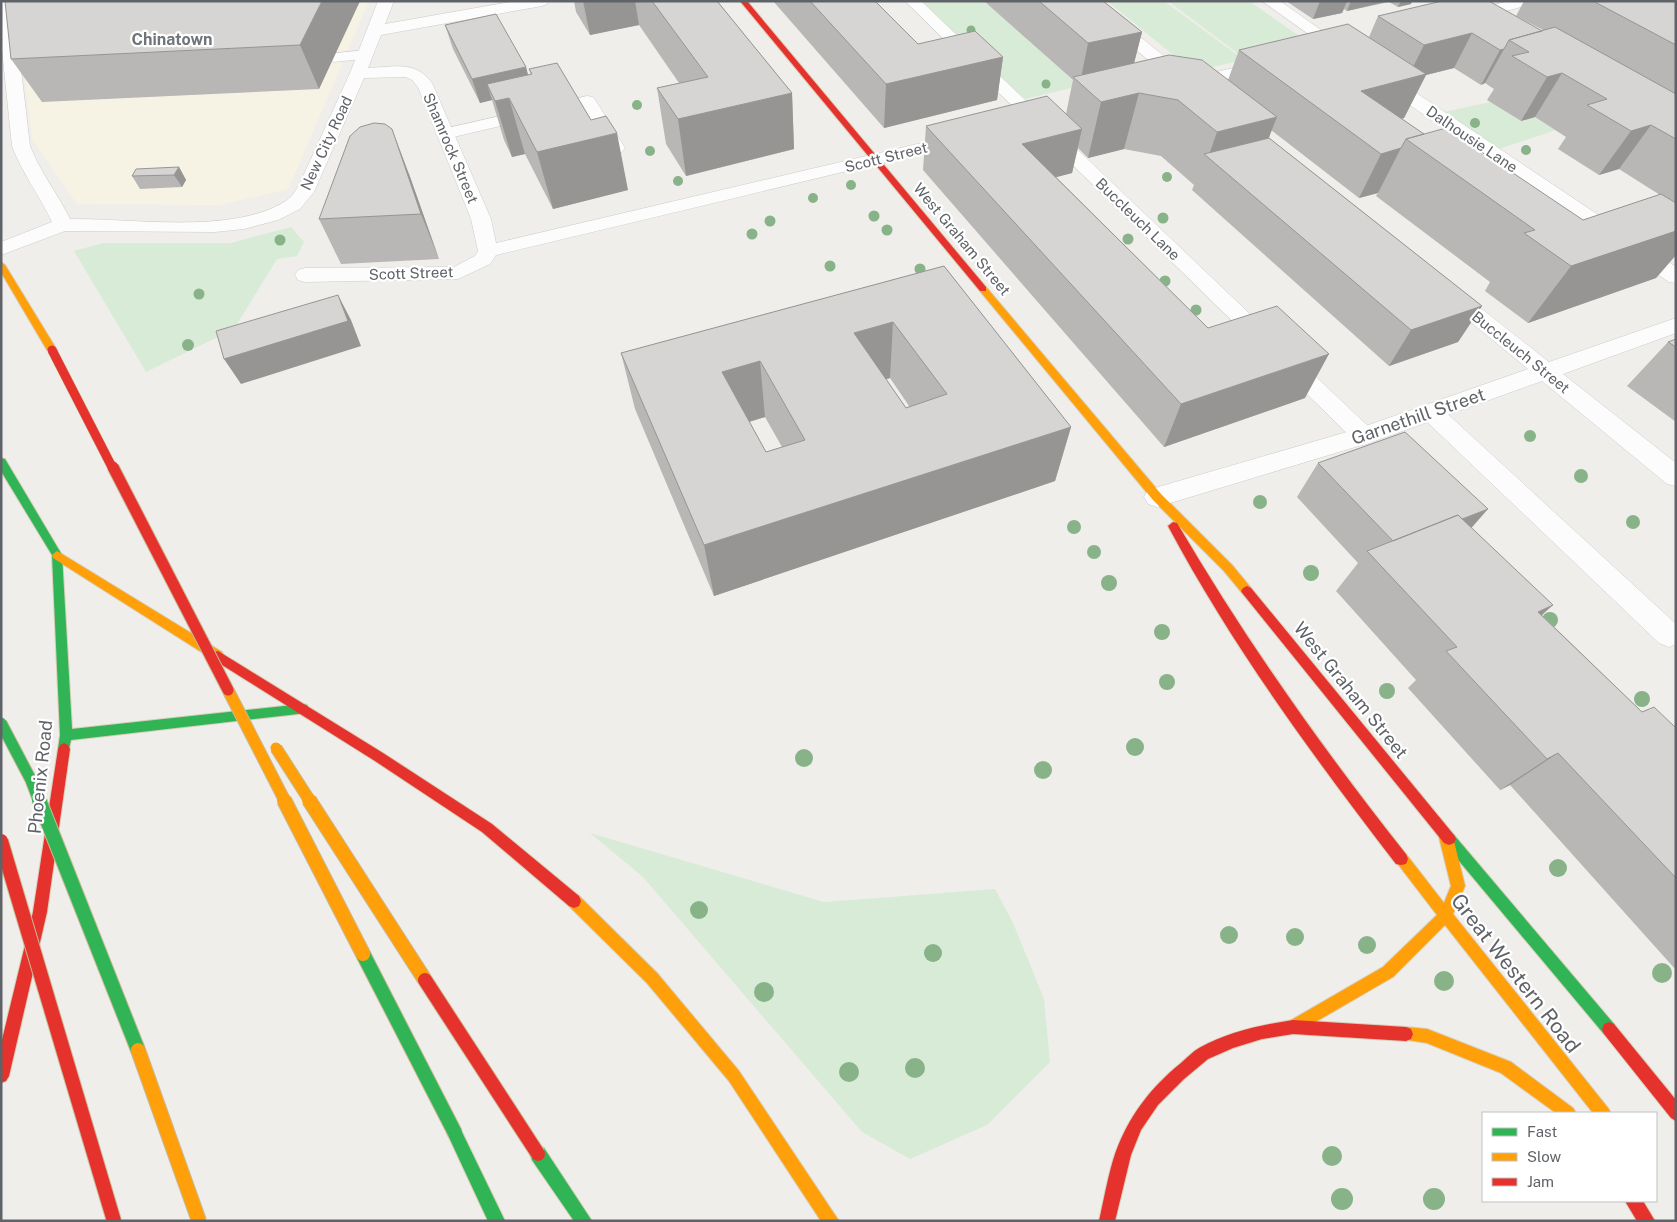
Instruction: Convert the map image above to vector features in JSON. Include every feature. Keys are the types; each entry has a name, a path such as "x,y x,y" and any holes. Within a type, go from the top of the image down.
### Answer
{"main road":[{"name":"West Graham Street","path":"743,1 1157,497 1228,568 1293,645 1508,912"},
{"path":"1,265 52,350 174,584 455,1133 497,1221"},
{"name":"Phoenix Road","path":"1,462 57,555 66,735 40,912 1,1076"},
{"name":"West Graham Street","path":"1157,497 1203,579 1299,724 1351,796 1400,856"},
{"path":"57,555 487,828 584,909 652,978 734,1076 831,1221"},
{"path":"174,584 341,852 538,1154 584,1221"},
{"path":"66,735 303,710"},
{"path":"1,723 30,780 133,1036 200,1221"},
{"path":"1293,1027 1388,972 1446,915 1462,888 1446,837"},
{"path":"1,841 114,1221"},
{"path":"1400,856 1425,869"},
{"name":"Great Western Road","path":"1400,856 1602,1112"},
{"path":"1442,878 1462,888"},
{"path":"1483,899 1508,912"},
{"name":"Great Western Road","path":"1508,912 1606,1025 1676,1113"},
{"path":"1107,1221 1123,1155 1136,1125 1153,1100 1179,1074 1203,1054 1231,1040 1262,1032 1293,1027 1332,1028 1426,1036 1506,1067 1567,1112"},
{"path":"1634,1202 1648,1221"},
{"path":"1640,1202 1648,1221"}],"street":[{"path":"5,1 21,146 26,159 51,199 63,225"},
{"name":"New City Road","path":"1,249 63,225 224,225 260,219 293,205 300,199 309,184 365,56 386,1"},
{"path":"374,30 542,1"},
{"name":"Buccleuch Lane","path":"912,1 1364,436"},
{"path":"1086,1 1187,89 1282,61"},
{"name":"Dalhousie Lane","path":"1269,1 1676,277"},
{"path":"1444,22 1528,1"},
{"path":"1458,6 1490,24"},
{"path":"1319,52 1357,43"},
{"path":"334,57 365,56"},
{"name":"Shamrock Street","path":"358,72 409,72 418,76 426,87 481,219 488,251"},
{"path":"445,134 587,101 616,148"},
{"name":"Scott Street","path":"305,275 458,273 471,268 483,260 488,251 980,134"},
{"name":"Buccleuch Street","path":"1429,278 1676,477"},
{"name":"Garnethill Street","path":"1157,497 1364,436 1676,325"},
{"path":"1432,412 1668,635"}],"shaded area":[{"name":"Chinatown","path":"16,1 369,1 288,189 219,205 77,204 32,139"}],"green space":[{"path":"919,1 984,1 1079,86 1021,100"},
{"path":"1107,1 1164,1 1244,60 1193,71"},
{"path":"1168,1 1249,1 1305,40 1240,55"},
{"path":"1491,102 1520,121 1535,117 1556,130 1499,149 1444,112"},
{"path":"291,227 304,242 297,256 277,259 234,329 146,372 74,251 104,243 231,243"},
{"path":"590,833 824,902 995,889 1013,923 1044,999 1050,1062 987,1125 910,1159 862,1132 643,877"}],"building":[{"path":"5,1 322,1 300,45 11,59"},
{"path":"652,1 717,1 792,93 678,119 657,88 708,77"},
{"path":"810,1 875,1 918,44 975,31 1003,57 886,84"},
{"path":"1039,1 1103,1 1142,32 1088,43"},
{"path":"1442,1 1489,1 1542,31 1509,40 1504,49 1500,50 1472,33 1424,45 1378,16"},
{"path":"1593,1 1676,1 1676,45"},
{"path":"496,14 526,67 472,79 445,25"},
{"path":"1348,24 1426,74 1361,91 1424,134 1406,139 1401,148 1381,154 1239,50"},
{"path":"1555,27 1676,94 1676,139 1651,125 1631,131 1587,105 1607,99 1562,73 1547,77 1512,56 1529,52 1509,40"},
{"path":"1169,55 1202,60 1277,117 1217,132 1178,100 1139,93 1101,102 1073,77"},
{"path":"557,63 591,120 606,116 617,133 537,152 509,98 495,101 487,84 532,74 529,69"},
{"path":"1047,96 1082,129 1022,144 1208,328 1277,306 1329,354 1181,404 926,126"},
{"path":"374,123 385,124 392,129 421,214 319,219 350,136 360,127"},
{"path":"1446,128 1583,220 1661,194 1676,203 1676,231 1571,266 1524,233 1535,230 1406,139"},
{"path":"1269,138 1482,306 1411,330 1204,154"},
{"path":"179,167 174,175 132,176 136,169"},
{"path":"944,266 1071,427 704,545 621,353","holes":["893,322 947,394 906,408 854,333","760,361 805,440 766,452 722,372"]},
{"path":"338,295 348,321 224,359 216,331"},
{"path":"1676,339 1676,347 1668,342"},
{"path":"1405,432 1488,509 1462,519 1458,515 1393,541 1318,463"},
{"path":"1458,515 1553,605 1538,612 1642,712 1654,707 1676,728 1676,878 1558,753 1547,759 1446,651 1457,647 1367,551"}],"traffic: fast":[{"path":"1,462 57,555 66,735 64,749"},
{"path":"66,735 303,709"},
{"path":"1,723 31,780 138,1050"},
{"path":"1449,839 1609,1029"},
{"path":"363,954 455,1133"},
{"path":"455,1133 497,1221"},
{"path":"538,1154 584,1221"}],"traffic: slow":[{"path":"1,265 52,350"},
{"path":"983,289 1157,497 1228,568 1247,591"},
{"path":"57,555 218,656"},
{"path":"228,690 363,954"},
{"path":"276,748 425,980"},
{"path":"1293,1027 1388,972 1446,915 1458,886 1446,837"},
{"path":"1401,859 1602,1112"},
{"path":"574,901 652,978 734,1076 831,1221"},
{"path":"1406,1034 1427,1036 1506,1067 1567,1112"},
{"path":"138,1050 199,1221"}],"traffic: jam":[{"path":"743,1 983,289"},
{"path":"52,350 228,690"},
{"path":"1173,526 1198,570 1252,655 1310,738 1401,859"},
{"path":"1247,591 1449,839"},
{"path":"218,656 379,757 487,828 574,901"},
{"path":"1,1076 40,912 64,749"},
{"path":"1,841 114,1221"},
{"path":"425,980 538,1154"},
{"path":"1107,1221 1123,1155 1136,1125 1153,1100 1179,1074 1203,1054 1231,1041 1262,1032 1293,1027 1406,1034"},
{"path":"1609,1029 1676,1113"},
{"path":"1634,1202 1647,1221"}],"district":[{"name":"Chinatown","path":"172,39"}]}
